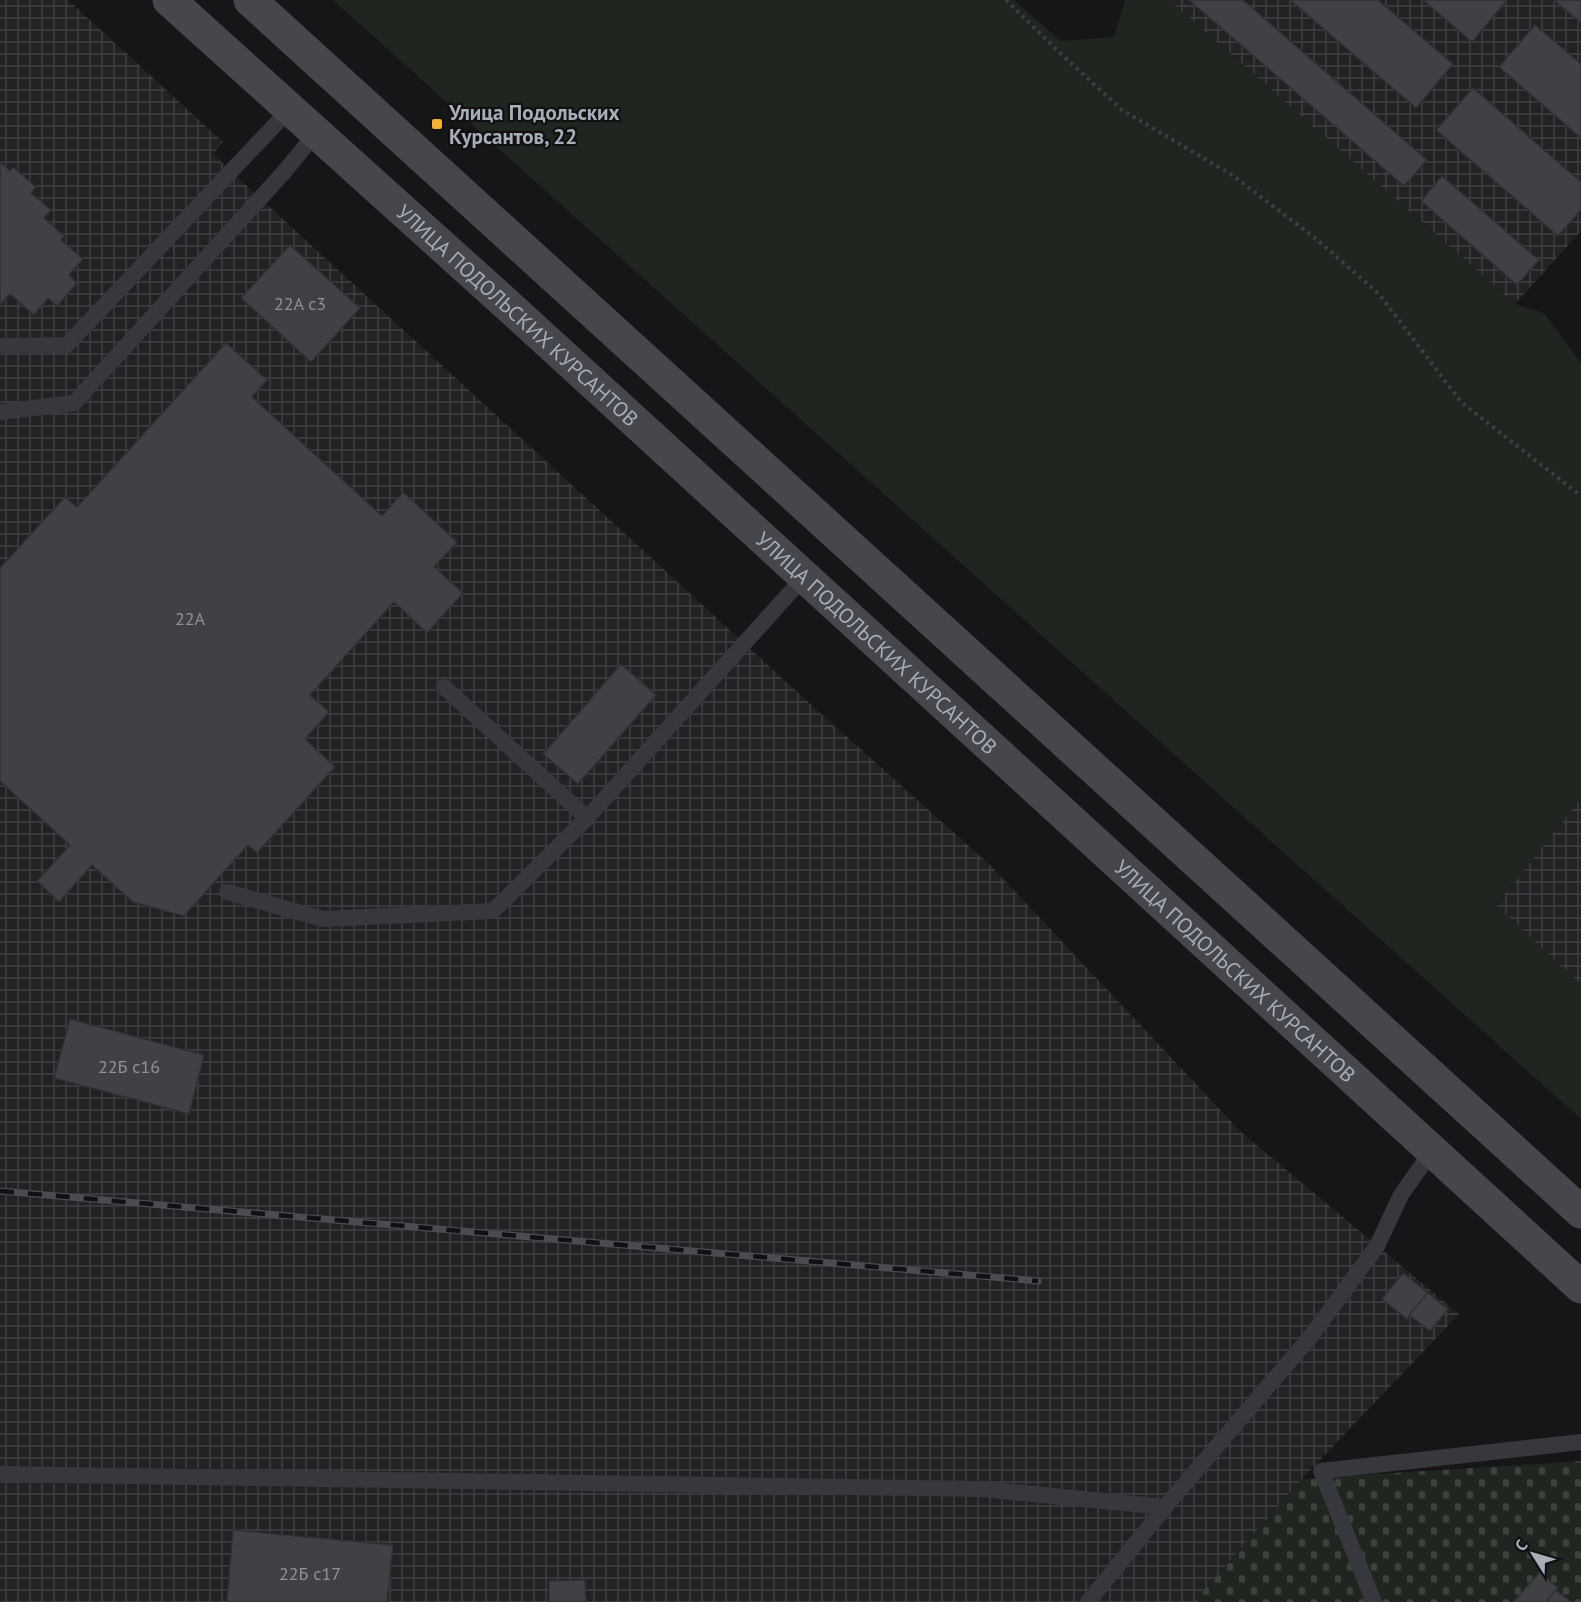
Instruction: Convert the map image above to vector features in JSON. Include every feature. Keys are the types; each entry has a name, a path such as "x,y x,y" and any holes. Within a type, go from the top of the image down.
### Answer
{"main road":[{"name":"УЛИЦА ПОДОЛЬСКИХ КУРСАНТОВ","path":"169,0 453,255 1581,1287"},
{"path":"250,0 1581,1212"}],"lane":[{"path":"0,346 68,345 289,110"},
{"path":"0,412 74,403 285,171 316,133"},
{"path":"227,892 323,919 493,911 587,818 805,576"},
{"path":"444,687 587,818"},
{"path":"1088,1602 1165,1507 1311,1336 1377,1246 1401,1195 1432,1151"},
{"path":"1374,1602 1321,1471 1581,1442"},
{"path":"0,1474 982,1490 1165,1507"}],"path":[{"path":"1006,0 1122,110 1232,175 1315,238 1379,294 1461,402 1581,496"}],"shaded area":[{"path":"0,0 68,0 223,142 213,154 249,188 809,703 990,865 1242,1133 1459,1314 1302,1479 1194,1602 0,1602"},
{"path":"1169,0 1581,0 1581,231 1515,304"},
{"path":"1581,798 1581,985 1496,905"}],"green space":[{"path":"333,0 1014,0 1061,41 1114,37 1125,0 1169,0 1515,304 1545,314 1581,363 1581,798 1496,905 1581,985 1581,1119"},
{"path":"1581,1461 1581,1602 1194,1602 1302,1479"}],"building":[{"path":"1189,0 1243,0 1427,160 1404,186"},
{"path":"1290,0 1378,0 1453,64 1416,108"},
{"path":"1423,0 1507,0 1472,42"},
{"path":"1556,0 1581,0 1581,23 1555,1"},
{"path":"1535,25 1581,64 1581,138 1499,67"},
{"path":"1473,88 1581,182 1581,210 1558,236 1436,130"},
{"path":"0,162 10,171 13,167 36,187 31,193 51,210 44,218 64,236 61,240 83,259 69,275 77,283 57,306 48,298 34,315 10,294 0,305"},
{"path":"1442,176 1539,260 1517,285 1421,201"},
{"path":"290,245 360,308 311,362 241,298"},
{"path":"226,343 267,380 252,397 382,516 403,492 457,542 434,567 463,593 427,633 394,602 310,695 329,712 305,739 335,767 257,853 248,845 184,916 133,902 92,865 59,902 37,881 70,845 0,781 0,568 65,497 77,507"},
{"path":"621,664 656,695 578,784 543,754"},
{"path":"70,1019 204,1055 189,1114 54,1078"},
{"path":"1403,1273 1428,1293 1407,1319 1382,1299"},
{"path":"1428,1293 1448,1309 1430,1331 1409,1315"},
{"path":"233,1530 393,1545 387,1602 227,1602"},
{"path":"1540,1572 1558,1588 1546,1602 1513,1602"},
{"path":"585,1580 586,1602 549,1602 549,1581"},
{"path":"1556,1590 1571,1602 1546,1602"}],"railway":[{"path":"0,1191 1038,1281"}],"place":[{"name":"Улица Подольских Курсантов, 22","path":"437,124"}]}
